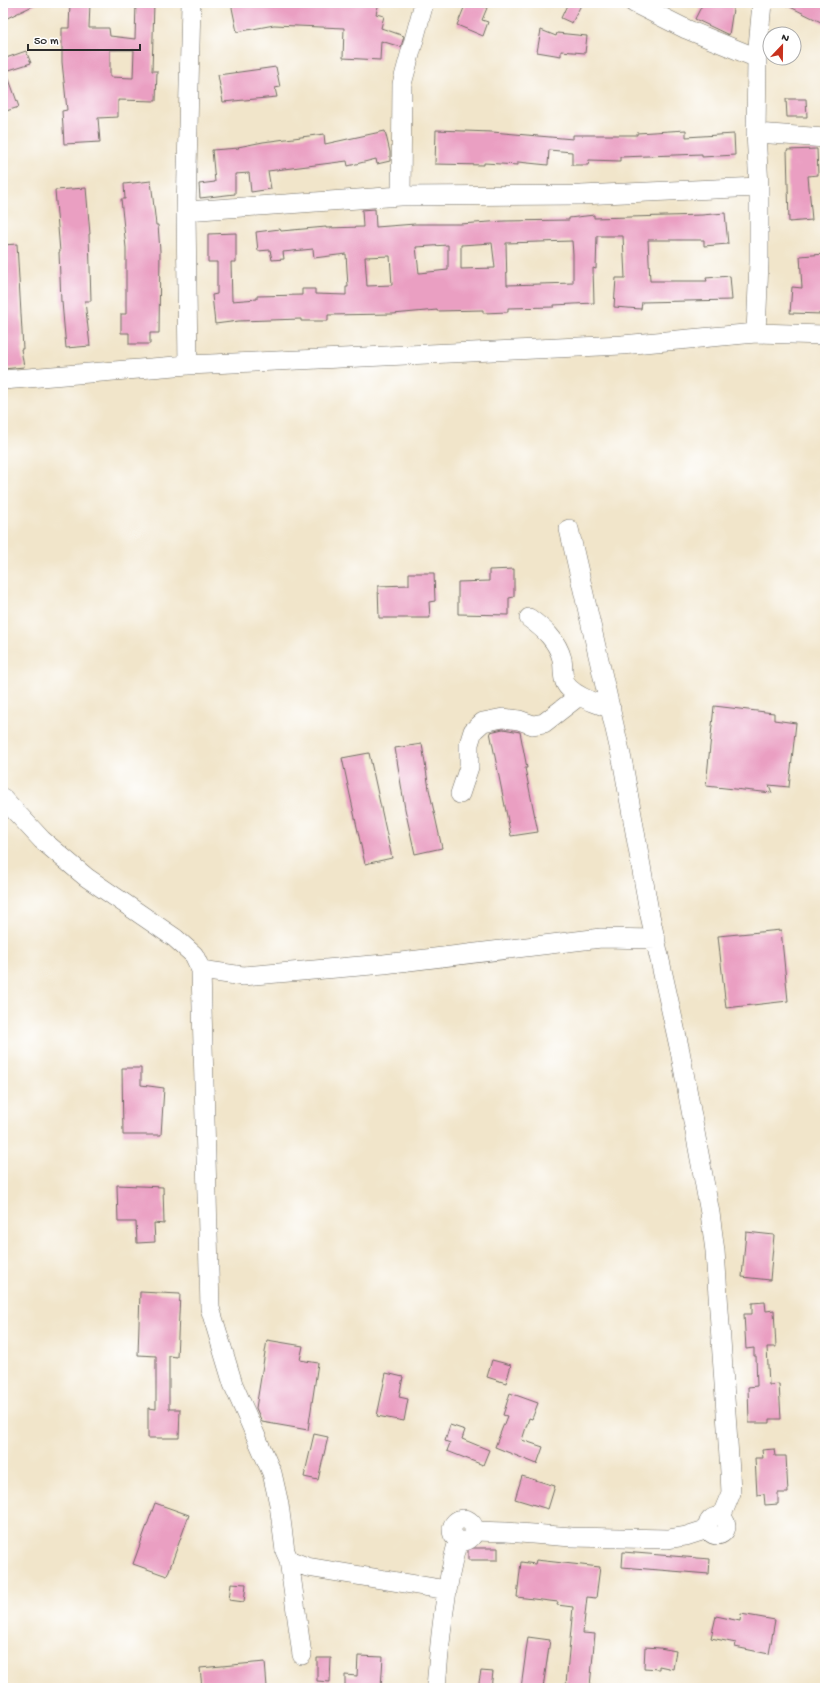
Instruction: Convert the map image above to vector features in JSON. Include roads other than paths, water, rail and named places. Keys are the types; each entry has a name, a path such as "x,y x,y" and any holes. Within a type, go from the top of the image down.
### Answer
{"street":[{"path":"188,365 186,211 191,3"},
{"path":"401,196 402,84 424,3"},
{"path":"634,3 686,29 757,58"},
{"path":"756,333 759,262 759,187 756,133 757,58 762,3"},
{"path":"756,133 825,138"},
{"path":"186,211 401,196 581,195 759,187"},
{"path":"3,380 188,365 622,345 756,333 825,335"},
{"path":"436,1688 440,1640 450,1567 466,1536 506,1532 572,1537 668,1539 686,1536 715,1523 731,1493 715,1251 710,1213 623,764 569,529"},
{"path":"529,618 547,632 556,645 562,659 563,676 568,687 579,696 611,709"},
{"path":"460,794 469,767 469,744 473,731 483,722 503,718 519,720 533,725 544,723 579,696"},
{"path":"3,798 42,840 86,877 176,938 194,955 201,970 210,1308 233,1384 272,1473 280,1504 285,1551 289,1560 302,1655"},
{"path":"201,970 243,976 384,964 601,938 656,939"},
{"path":"289,1560 307,1567 447,1590"}]}
